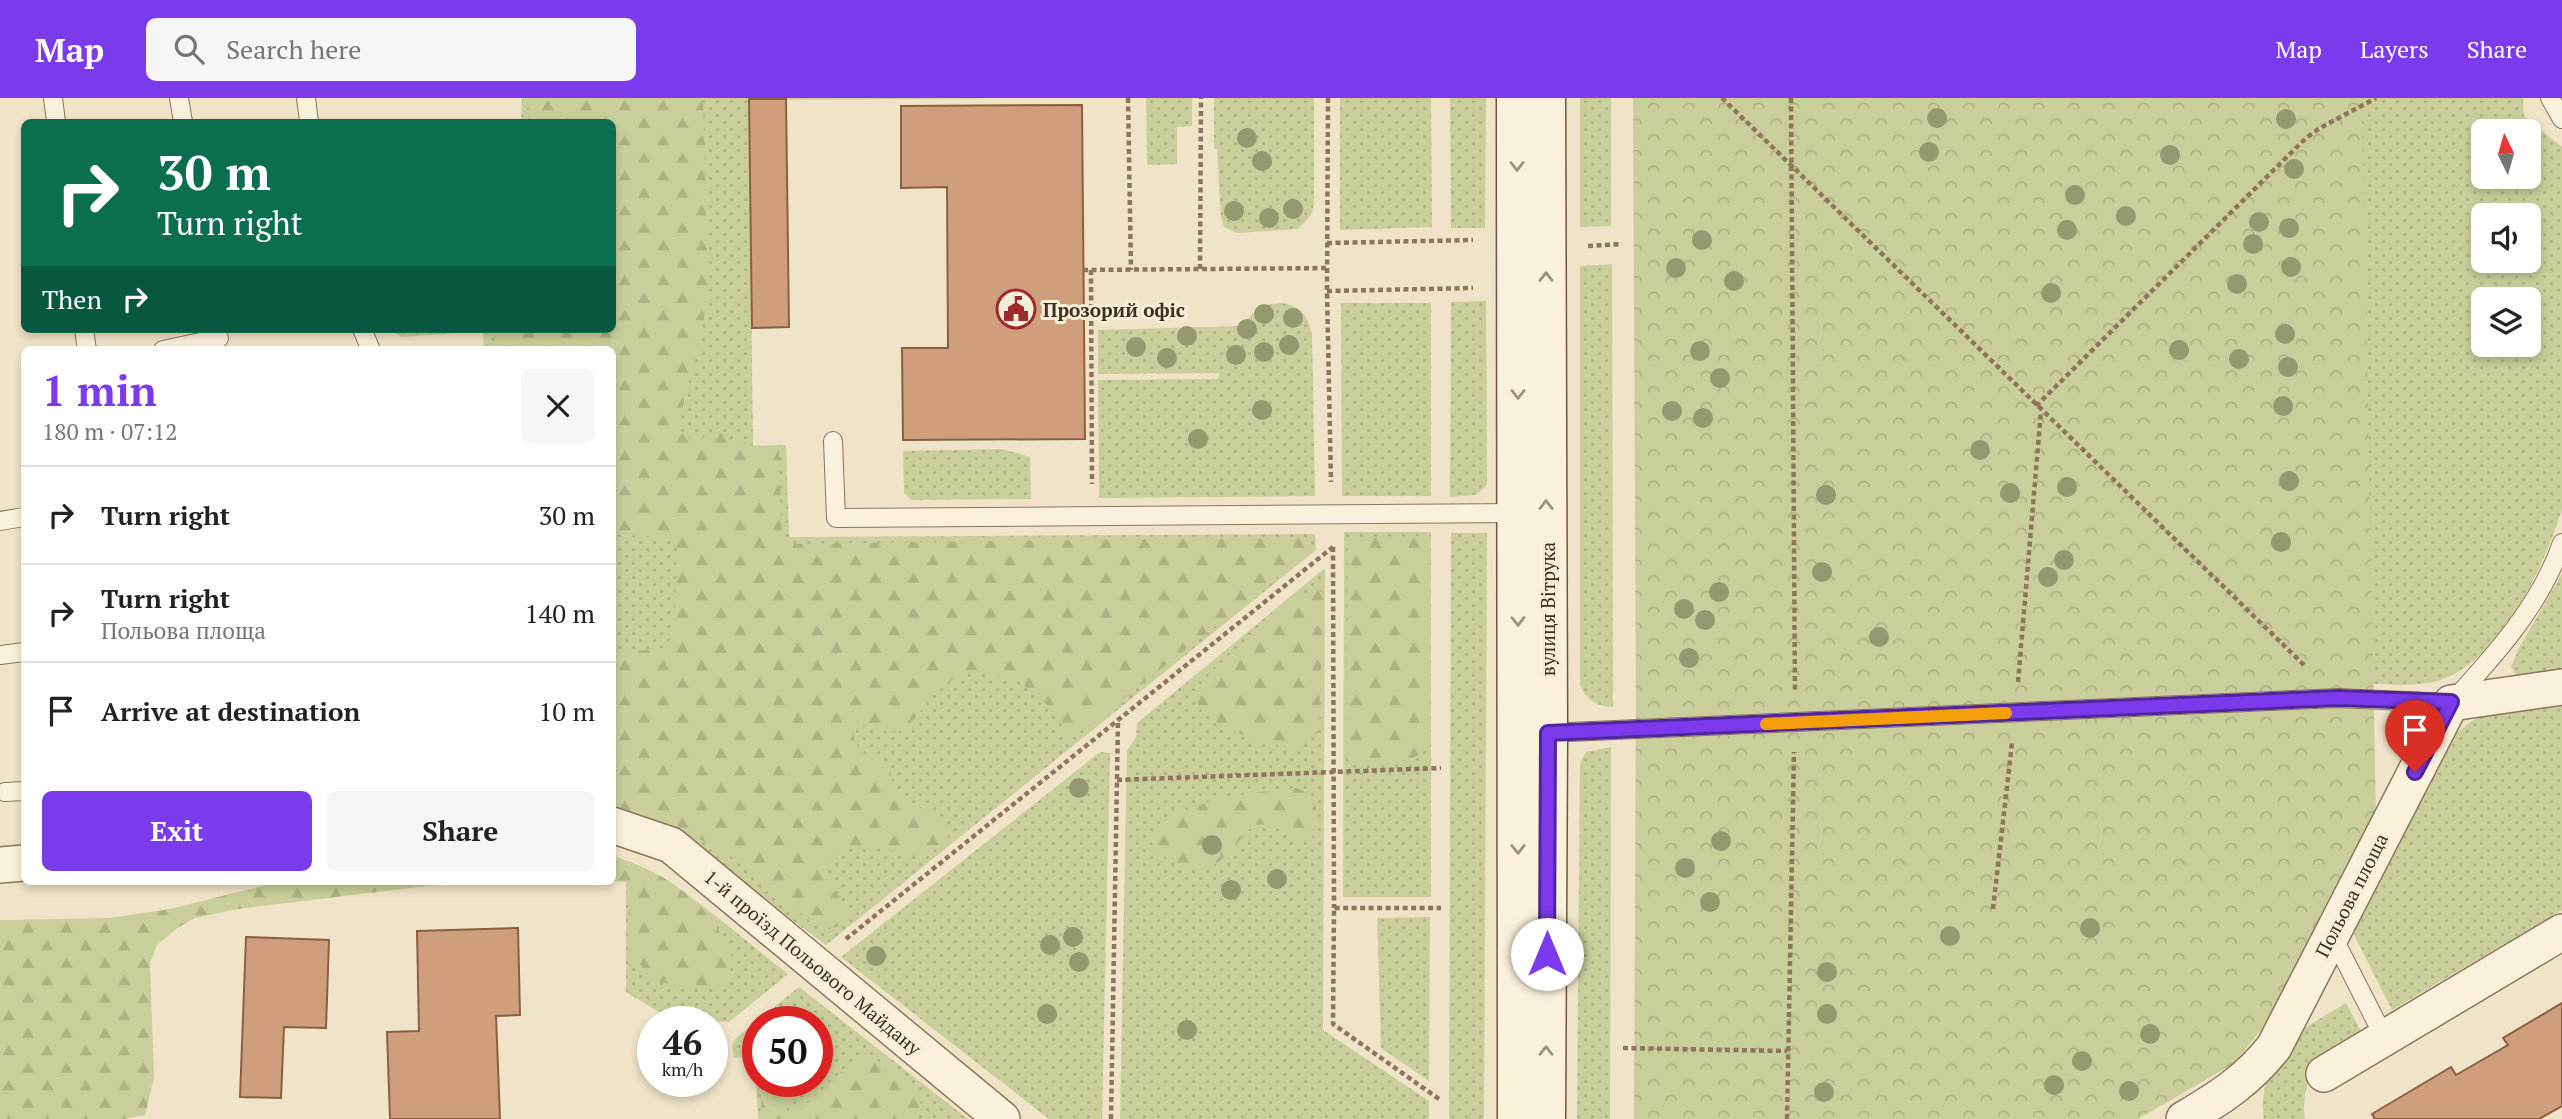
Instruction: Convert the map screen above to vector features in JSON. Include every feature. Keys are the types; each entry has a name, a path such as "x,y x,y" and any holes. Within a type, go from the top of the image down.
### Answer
{"main road":[{"name":"вулиця Вітрука","path":"1516,98 1518,513 1533,734 1546,1119"},
{"name":"вулиця Вітрука","path":"1517,1119 1533,734 1546,98"}],"street":[{"path":"2451,702 2562,687"},
{"name":"Польова площа","path":"2184,1119 2221,1110 2274,1046 2451,702"},
{"name":"1-й проїзд Польового Майдану","path":"616,826 671,845 1002,1119"},
{"path":"0,865 21,863"},
{"path":"2324,1074 2562,932"}],"lane":[{"path":"53,98 56,119"},
{"path":"179,98 182,119"},
{"path":"306,98 309,119"},
{"path":"2550,98 2562,119"},
{"path":"183,346 219,339"},
{"path":"833,441 836,518 1518,513"},
{"path":"0,521 21,518"},
{"path":"1533,734 2338,698 2451,702 2502,647 2534,600 2556,560 2562,543"},
{"path":"0,655 21,652"},
{"path":"5,792 21,790"},
{"path":"2331,933 2385,1039"}],"path":[{"path":"1128,98 1131,270"},
{"path":"1200,270 1201,98"},
{"path":"1328,98 1327,291 1333,547 1334,1024 1439,1099"},
{"path":"1722,98 2338,698"},
{"path":"1787,1119 1795,722 1791,98"},
{"path":"2036,406 2306,138 2376,98"},
{"path":"1327,243 1485,240"},
{"path":"1580,246 1622,244"},
{"path":"1083,270 1328,268"},
{"path":"1091,270 1093,516"},
{"path":"1327,291 1485,288"},
{"path":"1993,909 2016,713 2041,411"},
{"path":"816,964 1333,547"},
{"path":"1111,1119 1118,720"},
{"path":"1116,780 1441,768"},
{"path":"1334,908 1441,908"},
{"path":"1623,1048 1787,1051"}],"green space":[{"path":"522,98 1020,98 749,100 753,446 786,445 789,537 1315,534 1316,550 826,945 755,893 616,817 616,346 484,346 483,333 616,333 616,119 521,119"},
{"path":"529,98 703,98 708,285 703,325 679,422 681,433 693,439 719,433 741,444 765,446 779,451 784,544 1301,537 1308,542 1309,549 1304,557 1075,736 1066,735 1062,718 1020,682 974,670 944,685 909,724 897,732 860,724 853,730 860,750 890,770 896,796 901,801 942,817 948,838 931,852 916,854 866,846 851,846 838,850 828,863 827,874 831,885 850,912 845,922 837,927 815,925 750,869 718,849 667,825 616,810 616,654 663,648 674,635 677,548 671,539 616,535 616,346 499,346 496,333 616,333 616,119 528,119"},
{"path":"1146,98 1192,98 1192,126 1177,127 1177,164 1147,165"},
{"path":"1214,98 1314,98 1314,203 1311,215 1298,229 1237,233 1224,227 1221,218 1217,149 1214,149"},
{"path":"1340,98 1431,98 1432,227 1340,230"},
{"path":"1450,98 1486,98 1485,228 1451,228"},
{"path":"1580,98 1611,98 1611,226 1580,227"},
{"path":"1633,98 2387,98 2362,112 2376,813 2369,835 2262,1029 2233,1064 2138,1119 1634,1119 1636,707"},
{"path":"2387,98 2523,98 2524,116 2528,119 2471,119 2471,189 2541,189 2541,130 2562,147 2562,509 2531,584 2516,610 2481,655 2460,671 2429,683 2372,684 2368,680 2338,124"},
{"path":"1612,264 1613,707 1593,702 1580,685 1580,266"},
{"path":"1486,301 1487,485 1476,495 1450,497 1451,302"},
{"path":"1282,303 1303,313 1312,334 1315,496 1099,498 1098,380 1218,379 1219,373 1098,374 1098,330 1237,326 1244,323 1259,308"},
{"path":"1341,303 1431,303 1431,496 1342,496"},
{"path":"396,333 456,333 401,337"},
{"path":"1002,449 1030,457 1031,499 912,500 904,493 903,451"},
{"path":"1344,532 1431,532 1431,897 1343,897"},
{"path":"1451,533 1487,533 1484,1119 1449,1119"},
{"path":"1417,536 1429,544 1426,743 1421,753 1410,760 1356,763 1349,761 1346,756 1348,546 1359,537"},
{"path":"1325,568 1323,1030 1429,1101 1429,1119 1120,1119 1127,751 1136,737 1137,723"},
{"path":"2562,574 2562,677 2533,680 2521,677 2511,667 2519,648"},
{"path":"1315,589 1323,593 1319,731 1297,747 1275,745 1228,728 1204,713 1198,698 1201,686 1208,676 1277,613"},
{"path":"2562,699 2562,910 2392,1010 2350,927 2448,739 2472,721 2497,709"},
{"path":"1611,747 1610,1119 1577,1119 1580,763 1586,752"},
{"path":"1100,752 1110,753 1102,1119 1049,1119 841,957"},
{"path":"1296,788 1312,795 1316,807 1317,823 1310,840 1294,838 1270,826 1253,825 1230,852 1213,865 1204,868 1175,863 1152,844 1149,835 1161,823 1178,813 1239,795"},
{"path":"616,857 663,877 693,899 716,926 732,957 726,983 702,988 657,982 632,956 626,882 616,881"},
{"path":"616,858 681,891 788,974 749,1006 742,1006 742,1011 729,1022 728,1006 649,1006 626,992 626,882 616,881"},
{"path":"266,885 435,885 237,909 195,918 157,945 150,963 154,1078 145,1115 125,1119 0,1119 0,920 110,918 170,909"},
{"path":"1430,917 1429,1081 1381,1048 1377,918"},
{"path":"799,987 823,1006 776,1006"},
{"path":"2346,1003 2361,1031 2334,1045 2318,1062 2306,1090 2305,1119 2264,1119 2265,1087 2272,1067 2284,1048 2302,1030"},
{"path":"833,1014 968,1119 758,1119 757,1097 833,1097"},
{"path":"742,1033 742,1057 734,1058 732,1045"},
{"path":"867,1057 898,1074 911,1084 919,1096 921,1103 917,1119 762,1119 761,1097 784,1097 788,1112 797,1113 814,1097 833,1097 833,1079 846,1067"}],"building":[{"path":"749,99 786,99 789,327 752,328"},
{"name":"Прозорий офіс","path":"1082,105 1085,439 903,440 902,348 948,348 947,187 901,188 901,106"},
{"path":"518,928 520,1015 496,1016 500,1119 390,1119 387,1032 419,1031 417,931"},
{"path":"246,937 329,940 326,1028 284,1027 281,1098 240,1097"},
{"path":"2562,1003 2562,1106 2539,1119 2375,1119 2372,1114 2451,1067 2456,1075 2508,1045 2503,1038"}],"slow traffic":[{"path":"1766,724 2006,713"}],"place":[{"name":"Прозорий офіс","path":"1016,309"}],"route":[{"path":"1547,954 1548,733 2338,698 2451,702 2415,772"}]}
